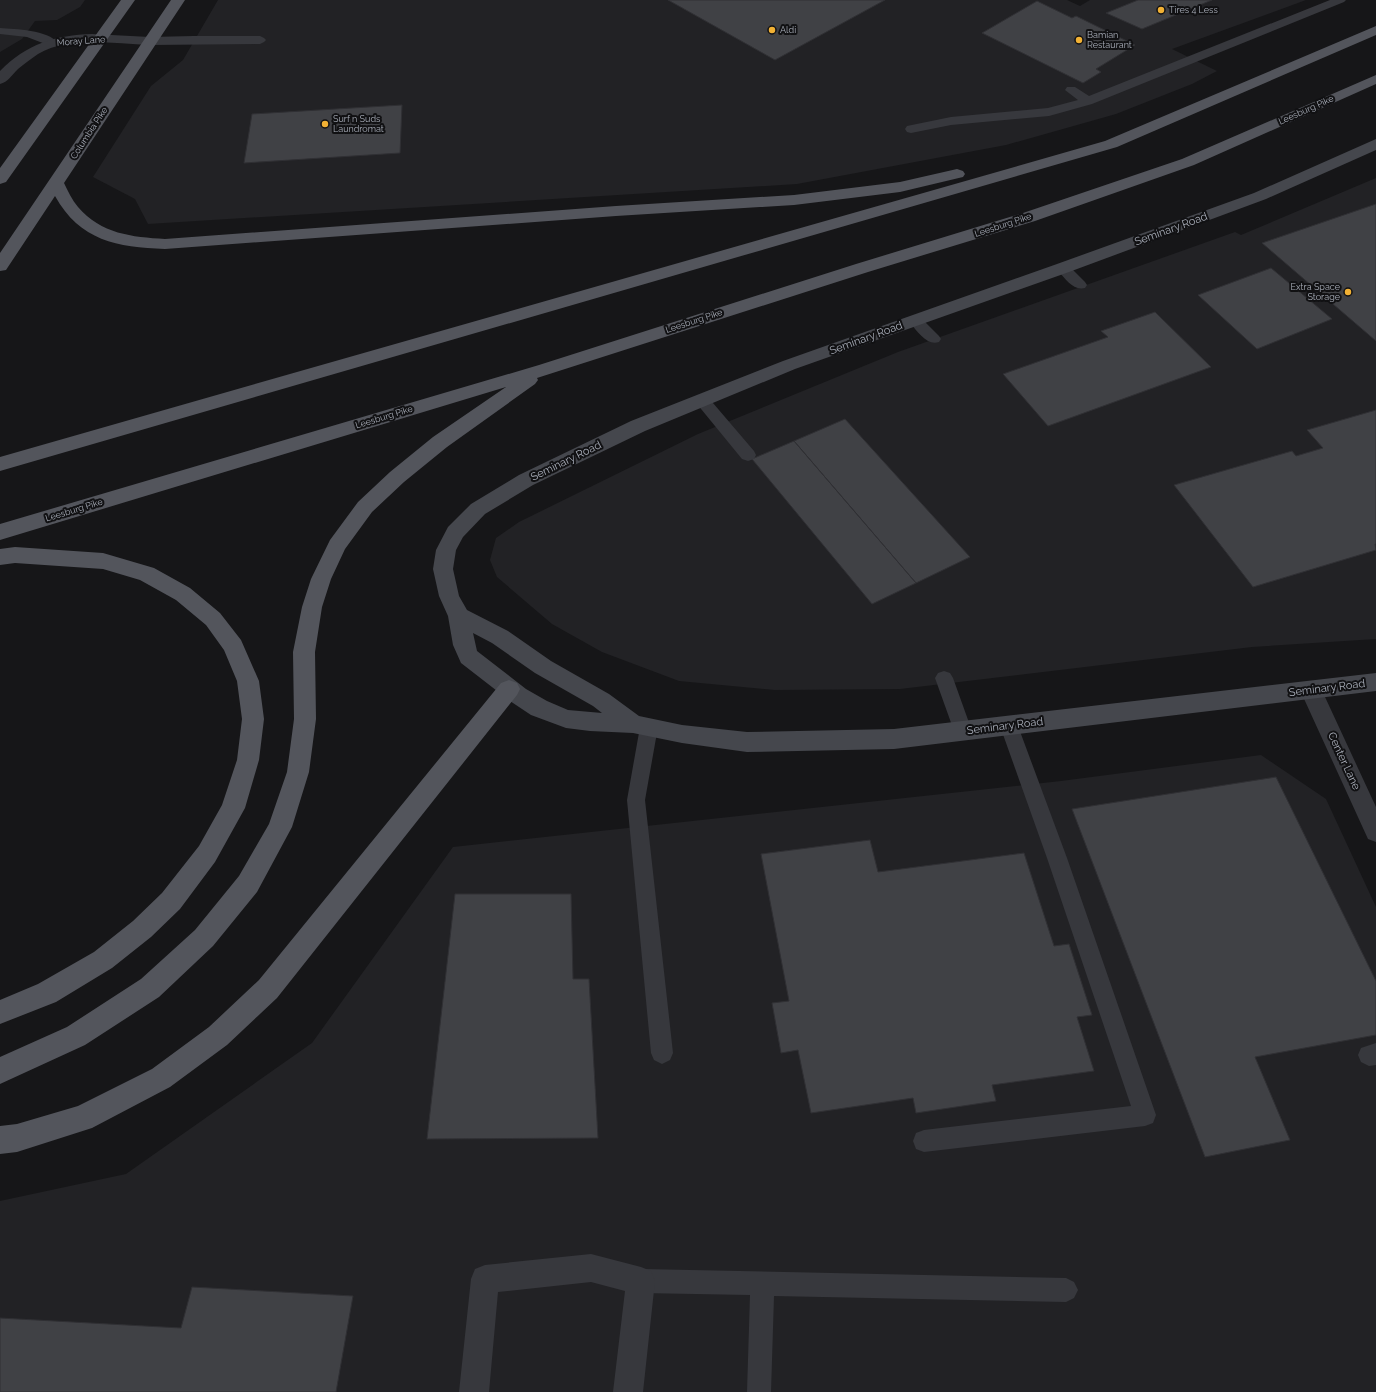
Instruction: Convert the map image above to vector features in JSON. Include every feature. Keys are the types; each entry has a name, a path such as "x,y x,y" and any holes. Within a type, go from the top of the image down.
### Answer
{"main road":[{"path":"0,179 128,0"},
{"name":"Columbia Pike","path":"0,266 178,0"},
{"path":"0,464 1111,144 1376,30"},
{"name":"Leesburg Pike","path":"0,532 545,369 1021,219 1188,162 1376,79"},
{"path":"56,183 71,209 81,220 96,231 115,239 130,242 165,244 616,211 794,200 900,187 987,167 1111,144"},
{"path":"0,1071 76,1036 150,988 204,938 248,884 280,827 298,772 305,719 304,652 312,607 337,545 365,507 397,477 440,442 545,369"},
{"path":"0,557 15,555 103,561 147,574 183,594 213,619 233,646 248,681 254,719 248,760 233,808 207,854 171,900 142,930 103,960 47,993 0,1012"},
{"path":"0,1140 17,1138 82,1118 161,1078 218,1036 268,989 509,689"}],"street":[{"name":"Moray Lane","path":"0,80 16,63 29,54 52,43 100,38 150,41"},
{"name":"Seminary Road","path":"1375,145 1260,196 1063,268 789,365 638,426 526,480 469,517 455,532 446,550 443,569 449,596 459,616 464,645 469,657 509,689 539,708 566,719 641,726 682,734 747,742 894,739 1376,682"},
{"name":"Seminary Road","path":"459,616 505,640 543,667 601,700 641,726"},
{"name":"Center Lane","path":"1311,690 1376,832"},
{"path":"474,1392 485,1279 591,1268 640,1281 628,1392"}],"lane":[{"path":"912,129 951,121 1048,112 1088,101 1340,0"},
{"path":"0,31 30,33 40,36 52,43"},
{"path":"150,41 260,40"},
{"path":"1070,90 1088,101"},
{"path":"1063,268 1080,285"},
{"path":"915,320 934,339"},
{"path":"702,400 748,455"},
{"path":"944,678 964,731"},
{"path":"641,726 636,800 662,1053"},
{"path":"924,1141 1145,1115 1057,858 1009,726"},
{"path":"640,1281 1066,1290"},
{"path":"759,1392 762,1284"}],"shaded area":[{"path":"0,0 85,0 80,7 57,20 35,21 22,39 0,52"},
{"path":"218,0 1067,0 1080,6 1090,0 1306,0 1172,49 1217,71 1192,84 1116,114 1006,145 797,184 148,224 135,199 93,177 151,86 183,60"},
{"path":"1376,178 1376,639 1252,647 900,689 775,690 679,681 602,652 552,624 497,577 490,560 496,538 519,522 698,434 898,352 1235,232 1241,235"},
{"path":"1261,755 1326,799 1376,907 1376,1392 0,1392 0,1201 126,1174 312,1043 453,847 1061,781"}],"building":[{"path":"668,0 885,0 775,60"},
{"path":"1138,0 1212,0 1142,29 1106,13"},
{"path":"1037,1 1072,18 1076,16 1135,45 1096,69 1101,72 1083,83 982,33"},
{"path":"402,105 400,153 244,163 252,114"},
{"name":"Extra Space Storage","path":"1376,204 1376,341 1262,243"},
{"path":"1271,268 1332,319 1257,349 1198,295"},
{"path":"1155,312 1211,367 1048,426 1003,374 1108,337 1101,331"},
{"path":"1376,410 1376,550 1253,587 1174,485 1292,451 1296,456 1323,448 1307,430"},
{"path":"845,419 970,557 916,583 794,441"},
{"path":"794,441 916,583 872,604 752,459"},
{"path":"1276,777 1376,981 1376,1035 1255,1057 1290,1140 1205,1157 1072,809"},
{"path":"870,840 878,872 1024,853 1054,946 1069,944 1092,1015 1077,1017 1094,1071 992,1085 996,1101 916,1113 913,1098 811,1113 798,1050 781,1053 772,1003 789,1001 761,854"},
{"path":"455,894 571,894 573,979 589,979 598,1138 427,1139"},
{"path":"192,1287 353,1296 336,1392 0,1392 0,1318 181,1328"}],"place":[{"name":"Tires 4 Less","path":"1161,10"},
{"name":"Aldi","path":"772,30"},
{"name":"Bamian Restaurant","path":"1079,40"},
{"name":"Surf n Suds Laundromat","path":"325,124"},
{"name":"Extra Space Storage","path":"1348,292"}]}
